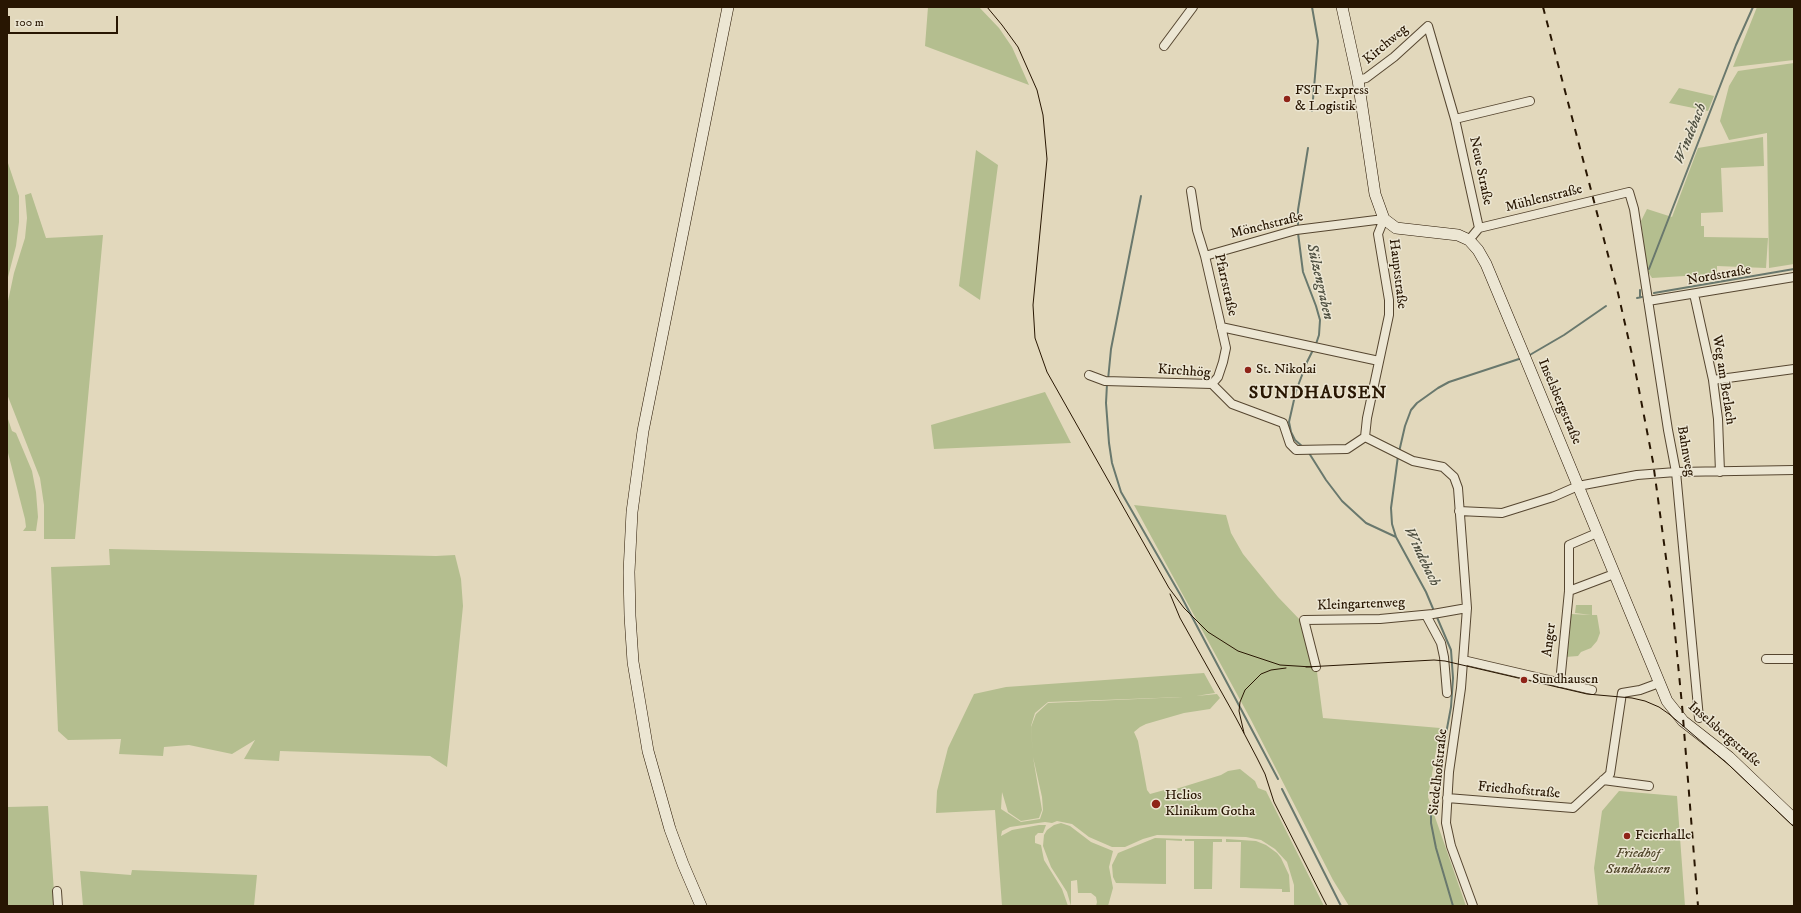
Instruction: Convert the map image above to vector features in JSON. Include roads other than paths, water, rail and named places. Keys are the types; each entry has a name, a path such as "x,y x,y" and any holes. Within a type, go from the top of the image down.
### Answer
{"street":[{"path":"701,906 670,829 648,751 633,662 629,572 632,512 643,431 728,7"},
{"path":"1164,46 1193,7"},
{"path":"1342,7 1358,80 1375,194 1384,219 1396,228 1458,235 1469,240 1479,228"},
{"name":"Kirchweg","path":"1358,80 1366,78 1394,57 1428,26"},
{"name":"Neue Straße","path":"1428,26 1455,119 1479,228"},
{"path":"1455,119 1530,101"},
{"name":"Pfarrstraße","path":"1190,191 1197,230 1205,256 1226,348 1218,377 1212,384"},
{"name":"Mühlenstraße","path":"1479,228 1629,192"},
{"name":"Bahnweg","path":"1629,192 1634,209 1668,430 1676,472 1699,718"},
{"name":"Mönchstraße","path":"1205,256 1298,230 1384,219"},
{"name":"Hauptstraße","path":"1365,437 1365,429 1389,315 1389,300 1378,234 1384,219"},
{"name":"Inselsbergstraße","path":"1469,240 1478,250 1486,264 1667,701 1683,721 1729,757 1794,819"},
{"name":"Nordstraße","path":"1648,301 1794,277"},
{"name":"Weg am Berlach","path":"1694,294 1713,380 1718,419 1720,472"},
{"path":"1221,327 1315,348 1379,360"},
{"path":"1713,380 1794,369"},
{"name":"Kirchhög","path":"1089,375 1109,381 1212,384 1232,404 1283,423 1290,444 1296,450 1347,449 1365,437"},
{"path":"1365,437 1413,461 1443,467 1451,474 1458,488 1459,511 1502,513 1553,497 1578,486 1636,475 1676,472 1794,470"},
{"name":"Siedelhofstraße","path":"1459,511 1467,608 1458,716 1449,772 1446,823 1451,846 1473,906"},
{"name":"Anger","path":"1560,683 1569,590 1569,545 1597,533"},
{"path":"1569,590 1614,574"},
{"name":"Kleingartenweg","path":"1316,667 1304,620 1380,619 1433,614 1467,608"},
{"path":"1433,614 1444,657 1447,693"},
{"path":"1766,658 1794,659"},
{"path":"1463,660 1592,690"},
{"name":"Friedhofstraße","path":"1447,798 1573,808 1610,774 1622,694 1640,690 1659,683"},
{"path":"1603,780 1649,786"},
{"path":"57,891 58,906"}],"waterway":[{"name":"Sülzengraben","path":"1312,7 1318,41 1312,111"},
{"name":"Windebach","path":"1649,269 1736,45 1753,7"},
{"name":"Sülzengraben","path":"1298,228 1298,210 1308,148"},
{"path":"1108,380 1111,349 1141,196"},
{"name":"Sülzengraben","path":"1298,233 1303,272 1320,320 1319,335 1316,344"},
{"path":"1654,293 1794,269"},
{"name":"Windebach","path":"1640,290 1640,297"},
{"name":"Windebach","path":"1637,298 1642,297"},
{"name":"Windebach","path":"1528,356 1564,335 1606,306"},
{"name":"Sülzengraben","path":"1303,447 1295,440 1291,432 1289,422 1296,391 1314,348"},
{"name":"Windebach","path":"1399,452 1405,426 1411,410 1417,403 1449,382 1522,358"},
{"path":"1107,384 1106,403 1109,443 1112,463 1121,492 1181,596 1278,779"},
{"name":"Sülzengraben","path":"1309,453 1326,480 1342,501 1366,523 1396,537"},
{"name":"Windebach","path":"1398,456 1391,508 1392,524 1396,537 1426,592 1434,611"},
{"name":"Windebach","path":"1436,615 1451,650 1453,678 1451,707 1431,814 1431,823 1436,848 1453,906"},
{"path":"1282,789 1341,906"}],"tram line":[{"path":"987,7 1018,47 1037,90 1043,115 1047,159 1033,305 1035,338 1047,372 1169,588 1184,608 1208,632 1238,651 1280,665 1312,667"},
{"path":"1170,594 1180,618 1257,758 1265,774 1274,802 1327,906"},
{"path":"1306,667 1434,660 1445,661 1587,694 1632,698 1645,701 1659,707 1669,714 1730,766 1794,827"},
{"path":"1244,733 1239,711 1240,702 1245,690 1261,674 1271,670 1286,668"}],"railway":[{"path":"1543,7 1618,293 1633,359 1653,462 1672,602 1698,906"}],"place":[{"name":"FST Express & Logistik","path":"1287,99"},
{"name":"St. Nikolai","path":"1248,370"},
{"name":"Sundhausen","path":"1524,680"},
{"name":"Helios Klinikum Gotha","path":"1156,804"},
{"name":"Feierhalle","path":"1627,836"}],"district":[{"name":"SUNDHAUSEN","path":"1318,394"}],"park label":[{"name":"Friedhof Sundhausen","path":"1638,862"}]}
